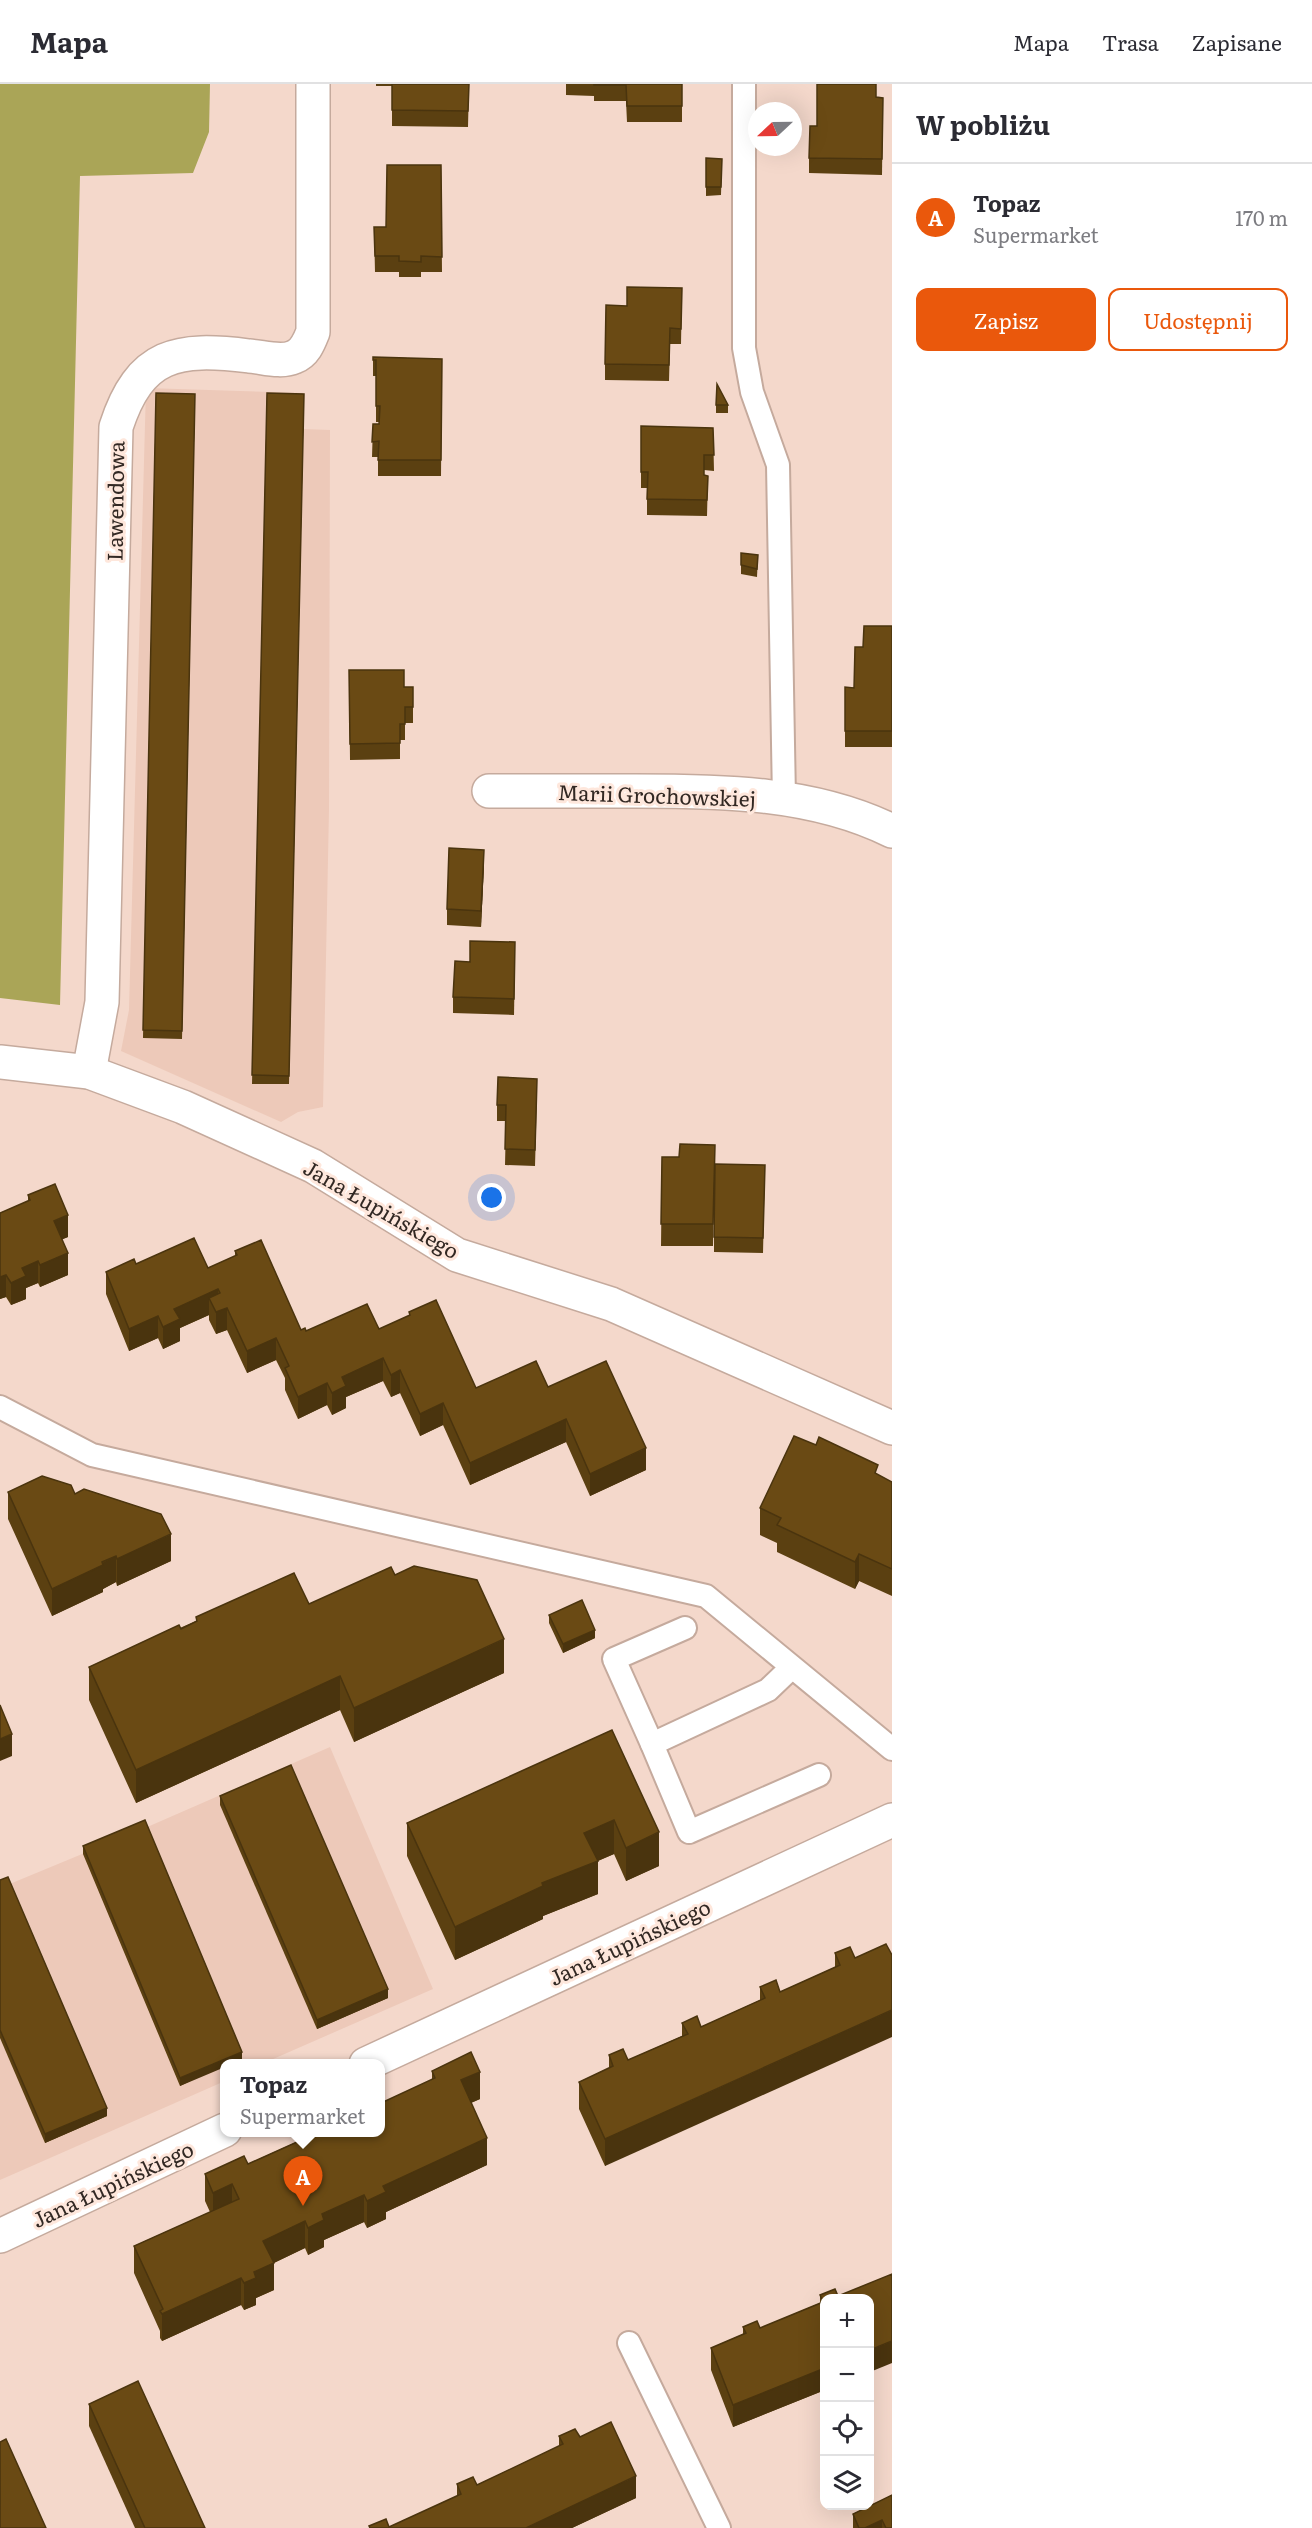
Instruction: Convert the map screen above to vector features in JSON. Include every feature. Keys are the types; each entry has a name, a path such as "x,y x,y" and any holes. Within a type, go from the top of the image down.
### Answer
{"street":[{"name":"Lawendowa","path":"89,1072 102,1002 116,427 124,401 154,364 180,354 211,351 284,360 296,357 308,347 313,332 313,84"},
{"name":"Marii Grochowskiej","path":"489,790 730,792 784,799 871,821 892,831"},
{"name":"Jana Łupińskiego","path":"0,1062 89,1072 183,1107 313,1166 458,1255 611,1304 892,1428"},
{"name":"Jana Łupińskiego","path":"377,2059 892,1820"},
{"name":"Jana Łupińskiego","path":"0,2236 220,2132"}],"lane":[{"path":"744,84 744,348 752,392 778,465 784,799"},
{"path":"0,1407 92,1455 706,1596 892,1749"},
{"path":"685,1628 614,1659 689,1832 819,1775"},
{"path":"652,1744 768,1690 791,1668"},
{"path":"629,2343 719,2528"}],"shaded area":[{"path":"0,84 210,84 209,132 193,173 80,176 60,1005 0,998"},
{"path":"146,388 304,393 303,429 330,430 329,809 323,1107 298,1112 281,1122 121,1051 129,1010"},
{"path":"330,1747 433,1989 273,2059 220,2059 220,2083 0,2180 0,1888"}],"building":[{"path":"392,84 469,84 468,111 392,110"},
{"path":"594,84 682,84 682,106 627,106 626,85"},
{"path":"817,84 876,84 876,97 883,98 882,159 809,158 810,126 817,126"},
{"path":"706,158 722,159 721,187 706,187"},
{"path":"387,165 441,165 442,257 421,256 421,262 399,261 399,256 375,256 374,227 386,227"},
{"path":"627,287 682,288 681,329 670,328 669,365 605,364 606,305 627,306"},
{"path":"373,357 442,359 441,460 378,460 379,441 372,442 373,424 379,424 380,406 376,406 376,360 373,360"},
{"path":"717,384 728,405 716,405"},
{"path":"156,393 195,394 182,1031 143,1030"},
{"path":"267,393 304,394 289,1076 252,1075"},
{"path":"641,426 713,428 714,455 704,455 704,475 708,476 707,500 647,499 648,472 641,472"},
{"path":"741,553 758,555 757,569 741,565"},
{"path":"864,626 892,626 892,731 845,731 845,687 854,688 855,647 863,647"},
{"path":"349,670 404,670 404,687 413,687 413,707 405,707 405,724 400,724 400,743 350,744"},
{"path":"449,848 484,850 481,911 447,909"},
{"path":"470,941 515,942 514,999 453,997 455,961 470,962"},
{"path":"498,1077 537,1079 535,1150 505,1149 506,1105 497,1105"},
{"path":"680,1144 715,1145 713,1224 661,1224 662,1157 679,1157"},
{"path":"715,1164 765,1165 763,1238 714,1237"},
{"path":"55,1184 68,1215 54,1221 68,1253 40,1265 38,1261 22,1268 26,1276 11,1283 6,1275 0,1277 0,1213 30,1200 28,1195"},
{"path":"194,1238 208,1268 237,1255 235,1251 261,1240 301,1330 305,1328 306,1331 367,1304 379,1329 436,1300 476,1388 536,1361 548,1387 606,1361 646,1448 590,1474 566,1419 470,1463 443,1403 420,1414 400,1370 391,1375 383,1358 342,1377 346,1386 332,1393 327,1383 298,1397 285,1368 289,1366 276,1338 247,1351 227,1308 216,1312 209,1298 220,1293 218,1289 174,1309 180,1319 163,1327 158,1316 129,1329 106,1272 134,1259 136,1264"},
{"path":"794,1436 816,1445 819,1437 878,1465 875,1473 892,1482 892,1569 859,1554 855,1562 777,1525 781,1518 760,1508"},
{"path":"42,1476 71,1485 75,1494 84,1489 161,1514 171,1534 117,1559 116,1556 102,1562 103,1565 52,1589 8,1492"},
{"path":"414,1566 477,1580 504,1639 354,1708 340,1676 136,1770 89,1667 179,1625 181,1629 197,1621 196,1617 294,1573 309,1604 391,1567 395,1575"},
{"path":"582,1600 595,1630 563,1644 549,1615"},
{"path":"0,1705 12,1734 0,1739"},
{"path":"612,1730 659,1832 626,1848 614,1820 584,1833 598,1861 542,1883 543,1886 455,1927 407,1823"},
{"path":"291,1765 388,1989 317,2020 220,1796"},
{"path":"145,1820 242,2052 220,2059 220,2061 180,2078 83,1846"},
{"path":"8,1877 107,2108 45,2134 0,2030 0,1880"},
{"path":"886,1944 892,1955 892,2010 605,2139 579,2082 613,2066 609,2055 623,2049 628,2060 688,2034 682,2023 697,2016 701,2027 765,1998 760,1987 776,1980 780,1992 840,1965 835,1953 850,1947 855,1958"},
{"path":"471,2052 480,2072 461,2080 487,2138 383,2186 386,2192 367,2201 364,2195 322,2214 324,2220 308,2228 305,2221 263,2241 274,2263 254,2272 256,2278 244,2283 241,2278 162,2314 160,2311 163,2309 134,2246 239,2199 232,2184 213,2193 205,2174 244,2156 248,2164 308,2137 385,2137 385,2101 435,2078 432,2071"},
{"path":"892,2274 892,2341 874,2348 874,2294 843,2294"},
{"path":"835,2289 837,2294 822,2294"},
{"path":"820,2303 820,2370 733,2405 711,2348 746,2333 743,2327 757,2321 760,2328"},
{"path":"138,2381 205,2528 145,2528 89,2404"},
{"path":"611,2422 636,2476 526,2528 370,2528 369,2526 386,2519 389,2527 461,2494 457,2484 473,2477 477,2485 563,2444 559,2436 575,2429 580,2437"},
{"path":"6,2439 46,2528 0,2528 0,2442"},
{"path":"892,2495 892,2528 886,2528 882,2520 865,2528 859,2528 853,2514 861,2510 874,2510 874,2504"}],"place":[{"name":"Topaz","path":"303,2206"}]}
